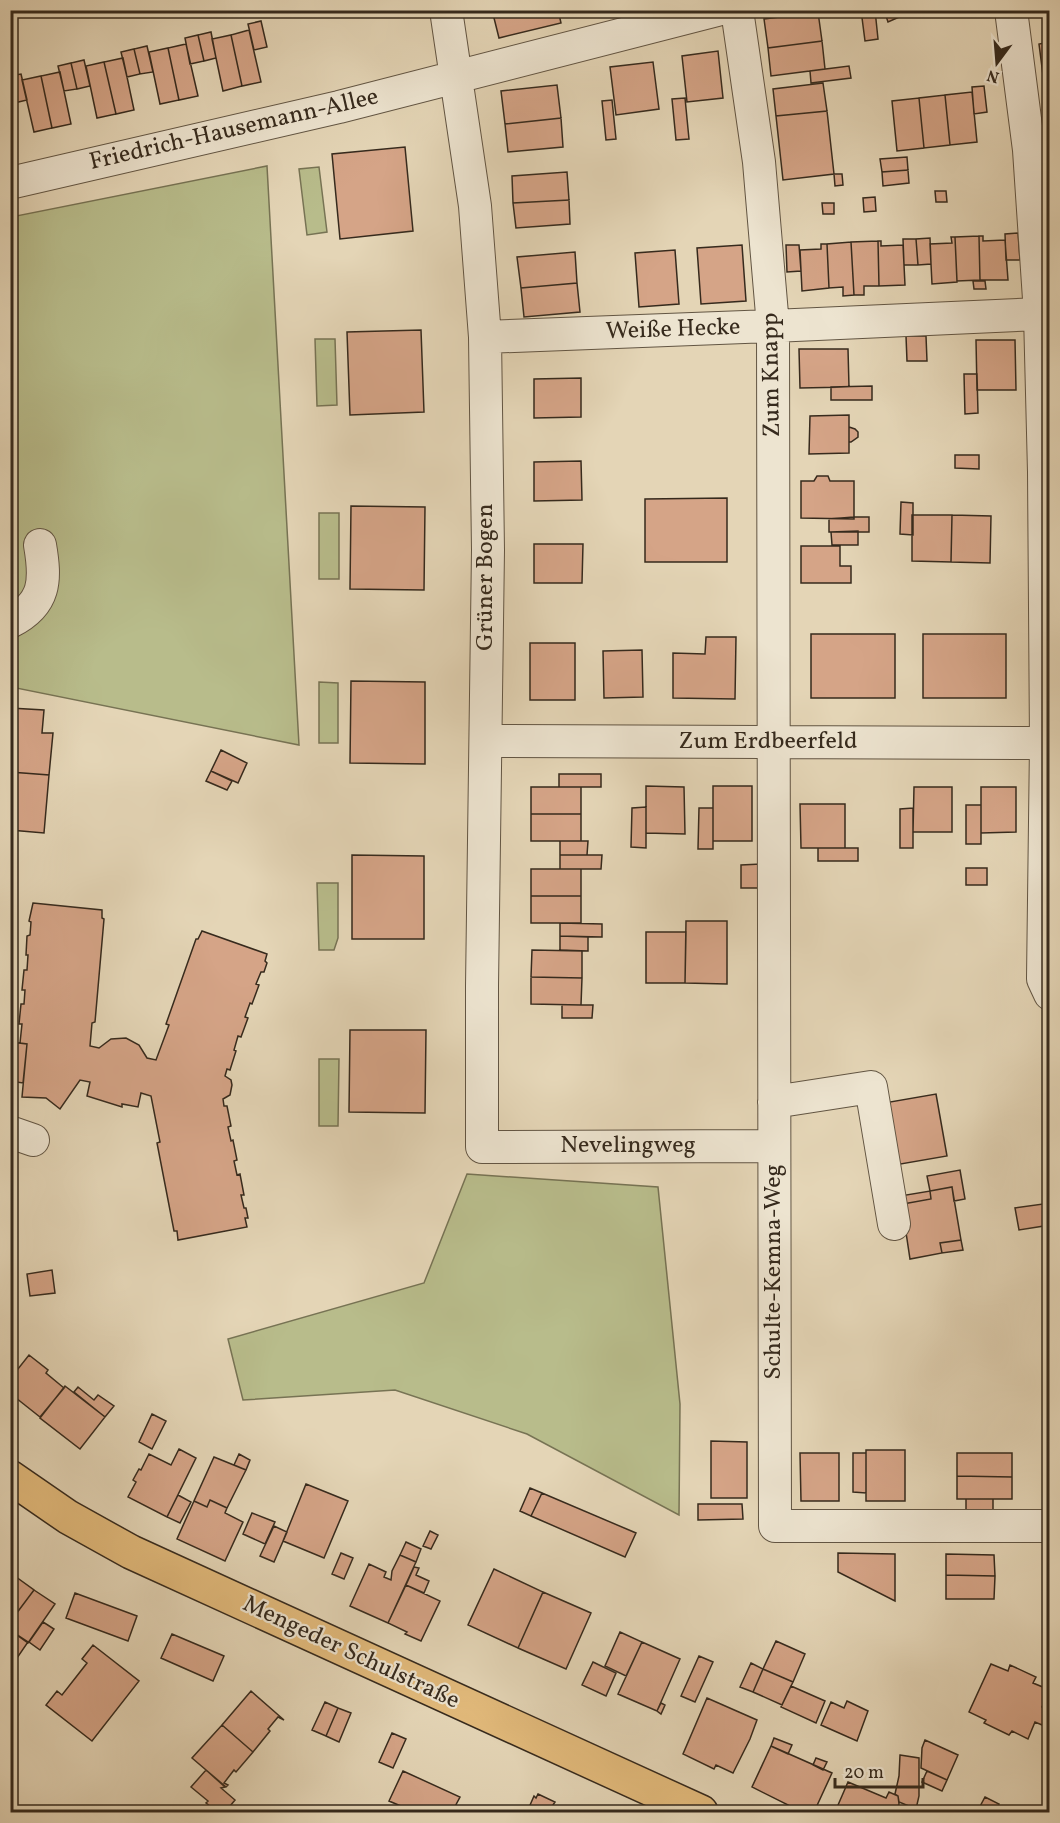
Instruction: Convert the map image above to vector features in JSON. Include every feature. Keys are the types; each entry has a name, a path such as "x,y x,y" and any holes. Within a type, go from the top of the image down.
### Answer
{"main road":[{"name":"Mengeder Schulstraße","path":"10,1477 68,1517 131,1552 701,1812"}],"street":[{"name":"Grüner Bogen","path":"446,10 475,206 485,337 488,550 482,1147"},
{"name":"Friedrich-Hausemann-Allee","path":"10,183 339,107 717,10"},
{"name":"Zum Knapp","path":"737,10 759,162 773,326 774,742"},
{"path":"1011,10 1029,150 1040,314 1048,744 1043,979 1050,994"},
{"name":"Weiße Hecke","path":"485,337 1040,314"},
{"path":"10,622 24,616 35,603 42,587 44,570 40,545"},
{"name":"Zum Erdbeerfeld","path":"486,741 1048,744"},
{"name":"Schulte-Kemna-Weg","path":"774,742 775,1526 1050,1526"},
{"path":"774,1102 871,1087 894,1224"},
{"name":"Nevelingweg","path":"482,1147 774,1146"}],"green space":[{"path":"267,166 299,745 11,687 11,217"},
{"path":"319,167 327,232 307,235 299,169"},
{"path":"315,339 335,339 337,405 317,406"},
{"path":"319,513 339,513 339,579 319,579"},
{"path":"319,682 338,683 338,743 319,743"},
{"path":"317,883 338,883 338,938 334,950 319,950"},
{"path":"319,1059 339,1059 338,1126 319,1126"},
{"path":"467,1174 658,1187 680,1404 679,1515 527,1434 395,1390 243,1400 228,1339 424,1283"}],"building":[{"path":"492,10 558,10 561,23 499,38"},
{"path":"792,10 833,10 793,16"},
{"path":"861,10 875,10 878,39 865,41"},
{"path":"884,10 912,10 913,11 888,22"},
{"path":"1034,10 1050,10 1050,15 1035,17"},
{"path":"818,12 822,41 768,48 764,19"},
{"path":"261,21 267,47 254,50 248,24"},
{"path":"249,30 261,82 242,86 231,35"},
{"path":"211,32 216,58 204,61 198,35"},
{"path":"198,35 204,61 190,64 185,38"},
{"path":"231,35 242,86 223,91 212,39"},
{"path":"822,41 825,69 771,76 768,48"},
{"path":"1050,42 1050,82 1044,83 1039,44"},
{"path":"186,44 198,96 179,100 168,48"},
{"path":"147,46 153,72 140,74 134,49"},
{"path":"168,48 179,100 160,104 149,52"},
{"path":"134,49 140,74 127,77 121,52"},
{"path":"718,51 723,98 687,102 682,56"},
{"path":"123,58 134,110 116,114 104,62"},
{"path":"84,60 90,86 77,89 71,63"},
{"path":"104,62 116,114 97,118 86,66"},
{"path":"653,62 659,109 616,115 610,67"},
{"path":"71,63 77,89 64,91 58,66"},
{"path":"849,66 851,78 811,83 810,71"},
{"path":"60,72 71,124 52,128 41,76"},
{"path":"21,74 27,100 14,103 10,76"},
{"path":"41,76 52,128 34,132 22,80"},
{"path":"823,83 827,111 776,116 773,89"},
{"path":"557,85 561,118 505,124 501,91"},
{"path":"984,86 987,112 974,114 972,87"},
{"path":"972,92 977,142 950,145 945,95"},
{"path":"945,95 950,145 924,148 919,98"},
{"path":"685,98 689,139 676,140 672,99"},
{"path":"919,98 924,148 897,151 892,101"},
{"path":"612,100 616,139 606,140 602,101"},
{"path":"827,111 834,174 783,180 776,116"},
{"path":"561,118 563,147 508,152 505,124"},
{"path":"405,147 413,231 340,239 332,154"},
{"path":"907,157 908,170 882,172 880,159"},
{"path":"908,170 909,183 883,186 882,172"},
{"path":"567,172 569,200 513,203 512,176"},
{"path":"834,174 842,174 843,185 835,186"},
{"path":"935,191 946,191 947,202 936,202"},
{"path":"875,197 876,211 864,212 863,198"},
{"path":"569,200 570,224 516,228 513,203"},
{"path":"822,203 834,203 834,214 823,214"},
{"path":"1018,233 1020,260 1006,260 1005,234"},
{"path":"979,236 983,236 983,241 1005,240 1008,280 980,280"},
{"path":"979,236 980,280 957,281 955,237"},
{"path":"951,237 955,237 957,282 932,284 930,244 952,243"},
{"path":"930,238 931,264 918,265 916,239"},
{"path":"903,239 916,239 918,265 904,265"},
{"path":"878,241 881,241 881,246 903,245 905,285 879,286"},
{"path":"878,241 879,286 864,286 864,295 854,295 851,242"},
{"path":"851,242 854,295 843,296 843,287 829,288 827,244"},
{"path":"821,244 827,244 829,288 802,291 800,250 821,249"},
{"path":"742,245 746,301 701,304 697,248"},
{"path":"786,245 799,245 801,271 787,272"},
{"path":"675,250 679,304 639,307 635,253"},
{"path":"575,252 577,283 521,288 517,257"},
{"path":"973,281 985,281 986,289 974,289"},
{"path":"577,283 580,312 524,317 521,288"},
{"path":"421,330 424,412 350,415 347,332"},
{"path":"906,336 926,336 927,361 907,361"},
{"path":"976,340 1015,340 1016,390 977,390"},
{"path":"799,349 848,349 849,387 800,388"},
{"path":"964,374 977,374 978,413 965,414"},
{"path":"581,378 581,417 534,418 534,379"},
{"path":"872,386 872,400 831,400 831,387"},
{"path":"849,415 849,453 809,454 810,416"},
{"path":"849,427 858,432 858,437 851,442 849,442"},
{"path":"955,455 979,455 979,469 955,468"},
{"path":"581,461 582,500 534,501 534,462"},
{"path":"817,476 828,476 830,481 854,481 854,519 801,518 801,481 814,481"},
{"path":"727,498 727,562 645,562 645,499"},
{"path":"901,502 913,503 913,535 900,534"},
{"path":"351,506 425,507 424,590 350,589"},
{"path":"912,515 952,515 951,562 912,561"},
{"path":"952,515 991,516 990,563 951,562"},
{"path":"869,517 869,532 829,532 829,519"},
{"path":"858,531 858,545 832,545 831,532"},
{"path":"534,544 583,544 582,583 534,583"},
{"path":"801,546 840,546 840,566 851,566 851,583 801,583"},
{"path":"811,634 895,634 895,698 811,698"},
{"path":"923,634 1006,634 1006,698 923,698"},
{"path":"706,637 736,637 735,699 673,698 673,653 705,654"},
{"path":"530,643 575,643 575,700 530,700"},
{"path":"642,650 643,697 604,698 603,651"},
{"path":"351,681 425,682 425,764 350,763"},
{"path":"10,708 44,710 42,733 53,733 49,775 10,772"},
{"path":"221,750 247,763 238,783 211,771"},
{"path":"211,771 232,781 227,790 206,781"},
{"path":"10,772 49,775 44,833 10,830"},
{"path":"559,774 601,774 601,787 559,787"},
{"path":"646,786 684,787 685,834 646,833"},
{"path":"713,786 752,786 752,841 713,841"},
{"path":"531,787 581,787 581,814 531,814"},
{"path":"914,787 952,787 952,832 913,832"},
{"path":"981,787 1016,787 1016,832 981,833"},
{"path":"800,804 845,804 845,848 801,848"},
{"path":"966,805 981,805 981,844 966,844"},
{"path":"646,807 646,848 631,847 632,808"},
{"path":"699,808 713,808 713,849 698,849"},
{"path":"913,808 913,848 900,848 900,809"},
{"path":"531,814 581,814 581,841 531,841"},
{"path":"560,841 588,841 587,855 560,855"},
{"path":"818,848 858,848 858,861 818,861"},
{"path":"352,855 424,856 424,939 352,939"},
{"path":"560,855 602,855 601,869 560,869"},
{"path":"761,864 761,888 741,888 741,865"},
{"path":"966,868 987,868 987,885 966,885"},
{"path":"531,869 581,869 581,896 531,896"},
{"path":"531,896 581,896 581,923 531,923"},
{"path":"33,903 102,910 104,919 95,1022 92,1023 90,1046 99,1048 111,1039 126,1038 139,1045 147,1058 156,1060 169,1025 166,1024 196,939 202,931 267,954 264,972 261,972 256,984 259,985 245,1017 248,1018 241,1037 238,1036 230,1070 227,1069 225,1076 231,1080 230,1095 223,1099 224,1106 227,1106 231,1126 228,1127 237,1160 234,1161 237,1175 240,1174 244,1195 241,1195 248,1218 245,1218 247,1227 178,1240 177,1231 174,1231 157,1143 160,1142 151,1096 141,1093 138,1107 122,1104 122,1107 87,1096 90,1082 80,1080 60,1109 46,1098 22,1097 27,1044 20,1043 22,1024 19,1024 21,1004 24,1004 25,990 22,990 24,970 27,970 27,936 30,935 31,922 29,921"},
{"path":"686,921 727,921 727,984 685,983"},
{"path":"560,923 602,924 602,937 560,936"},
{"path":"646,932 686,932 685,983 646,983"},
{"path":"560,936 588,937 588,951 560,950"},
{"path":"532,950 582,951 582,978 531,977"},
{"path":"531,977 582,978 581,1005 531,1004"},
{"path":"562,1005 593,1005 592,1018 562,1018"},
{"path":"350,1030 426,1030 425,1113 349,1112"},
{"path":"10,1042 27,1044 23,1083 10,1081"},
{"path":"936,1094 947,1156 895,1165 884,1103"},
{"path":"960,1170 965,1199 954,1201 952,1187 930,1191 927,1176"},
{"path":"952,1187 961,1240 940,1243 942,1253 910,1259 903,1204 931,1199 930,1191"},
{"path":"930,1191 931,1199 903,1204 900,1196"},
{"path":"1050,1203 1050,1225 1019,1230 1015,1208"},
{"path":"961,1240 963,1250 942,1253 940,1243"},
{"path":"52,1270 55,1293 30,1296 27,1274"},
{"path":"29,1355 48,1370 46,1373 64,1388 40,1417 16,1398 13,1402 10,1401 10,1379"},
{"path":"65,1386 105,1417 80,1449 40,1418"},
{"path":"78,1387 94,1400 98,1395 114,1406 105,1417 74,1392"},
{"path":"152,1414 166,1421 152,1449 139,1442"},
{"path":"711,1441 747,1442 747,1498 711,1498"},
{"path":"179,1449 196,1458 167,1517 128,1497 136,1482 133,1480 149,1454 171,1465"},
{"path":"866,1450 905,1450 905,1501 866,1501"},
{"path":"800,1453 839,1453 839,1501 801,1501"},
{"path":"853,1453 866,1453 866,1493 853,1492"},
{"path":"957,1453 1012,1453 1012,1477 957,1476"},
{"path":"239,1454 250,1460 246,1470 234,1465"},
{"path":"214,1457 246,1470 227,1508 210,1500 207,1507 194,1501"},
{"path":"957,1476 1012,1477 1012,1499 957,1499"},
{"path":"306,1484 348,1501 324,1558 283,1541"},
{"path":"530,1488 542,1493 531,1516 520,1511"},
{"path":"542,1493 636,1533 625,1557 531,1516"},
{"path":"178,1495 191,1502 180,1523 167,1517"},
{"path":"966,1499 993,1499 993,1513 966,1513"},
{"path":"210,1500 227,1508 225,1513 243,1522 225,1561 177,1539 194,1501 207,1507"},
{"path":"698,1504 742,1504 743,1519 698,1520"},
{"path":"252,1513 275,1522 265,1544 243,1534"},
{"path":"274,1526 287,1532 274,1562 260,1556"},
{"path":"430,1531 438,1535 431,1549 423,1546"},
{"path":"406,1542 421,1549 416,1562 400,1555"},
{"path":"341,1553 353,1558 344,1579 332,1574"},
{"path":"838,1553 895,1554 895,1601 838,1572"},
{"path":"946,1554 994,1555 995,1576 946,1575"},
{"path":"400,1555 416,1562 388,1623 350,1606 369,1564 386,1572 384,1577 391,1580 392,1571"},
{"path":"414,1567 419,1568 416,1575 429,1581 424,1593 406,1585"},
{"path":"494,1569 543,1592 518,1648 468,1625"},
{"path":"12,1574 34,1590 10,1622 10,1577"},
{"path":"946,1575 995,1576 994,1599 946,1599"},
{"path":"406,1585 440,1601 421,1641 388,1623"},
{"path":"34,1590 55,1604 28,1643 10,1630 10,1622"},
{"path":"543,1592 591,1613 566,1669 518,1648"},
{"path":"75,1593 137,1616 128,1641 66,1618"},
{"path":"43,1622 54,1629 40,1650 29,1642"},
{"path":"10,1630 28,1642 15,1661 10,1657"},
{"path":"620,1632 642,1642 626,1676 605,1666"},
{"path":"172,1634 224,1656 213,1681 161,1658"},
{"path":"776,1641 805,1654 793,1682 763,1669"},
{"path":"642,1642 680,1659 657,1711 618,1694"},
{"path":"93,1645 139,1681 92,1741 46,1705 57,1691 62,1695 87,1663 82,1659"},
{"path":"699,1656 713,1662 695,1702 681,1696"},
{"path":"593,1662 616,1673 606,1696 582,1685"},
{"path":"751,1663 763,1669 753,1692 740,1687"},
{"path":"991,1664 1008,1671 1010,1665 1036,1677 1033,1683 1050,1690 1042,1707 1048,1710 1042,1725 1035,1722 1028,1739 1012,1731 1009,1735 984,1723 986,1720 969,1712"},
{"path":"763,1669 793,1682 782,1705 753,1692"},
{"path":"791,1686 825,1701 816,1723 781,1707"},
{"path":"251,1691 284,1720 278,1717 253,1752 222,1725"},
{"path":"707,1698 757,1720 733,1773 716,1765 714,1769 683,1754"},
{"path":"847,1701 868,1711 857,1741 821,1725 831,1702 844,1708"},
{"path":"325,1702 338,1708 326,1736 312,1730"},
{"path":"661,1703 665,1705 661,1714 657,1711"},
{"path":"338,1708 351,1713 339,1742 326,1736"},
{"path":"222,1725 253,1752 236,1772 234,1770 224,1783 228,1785 226,1787 192,1758"},
{"path":"392,1733 406,1739 393,1768 379,1762"},
{"path":"774,1738 792,1745 788,1754 771,1746"},
{"path":"925,1740 958,1755 947,1780 921,1768 922,1748"},
{"path":"771,1746 832,1773 814,1812 797,1807 796,1809 752,1787"},
{"path":"900,1755 919,1758 919,1796 916,1809 899,1802 895,1794"},
{"path":"816,1758 827,1762 823,1770 813,1765"},
{"path":"206,1770 225,1787 221,1788 235,1800 225,1812 218,1812 191,1787"},
{"path":"403,1771 460,1797 452,1812 415,1812 389,1801"},
{"path":"927,1771 947,1780 942,1791 922,1782"},
{"path":"848,1782 886,1798 889,1792 898,1796 899,1804 895,1812 835,1812"},
{"path":"538,1794 555,1802 553,1805 569,1812 527,1812 534,1796 536,1798"},
{"path":"985,1797 999,1804 995,1812 977,1812"}]}
